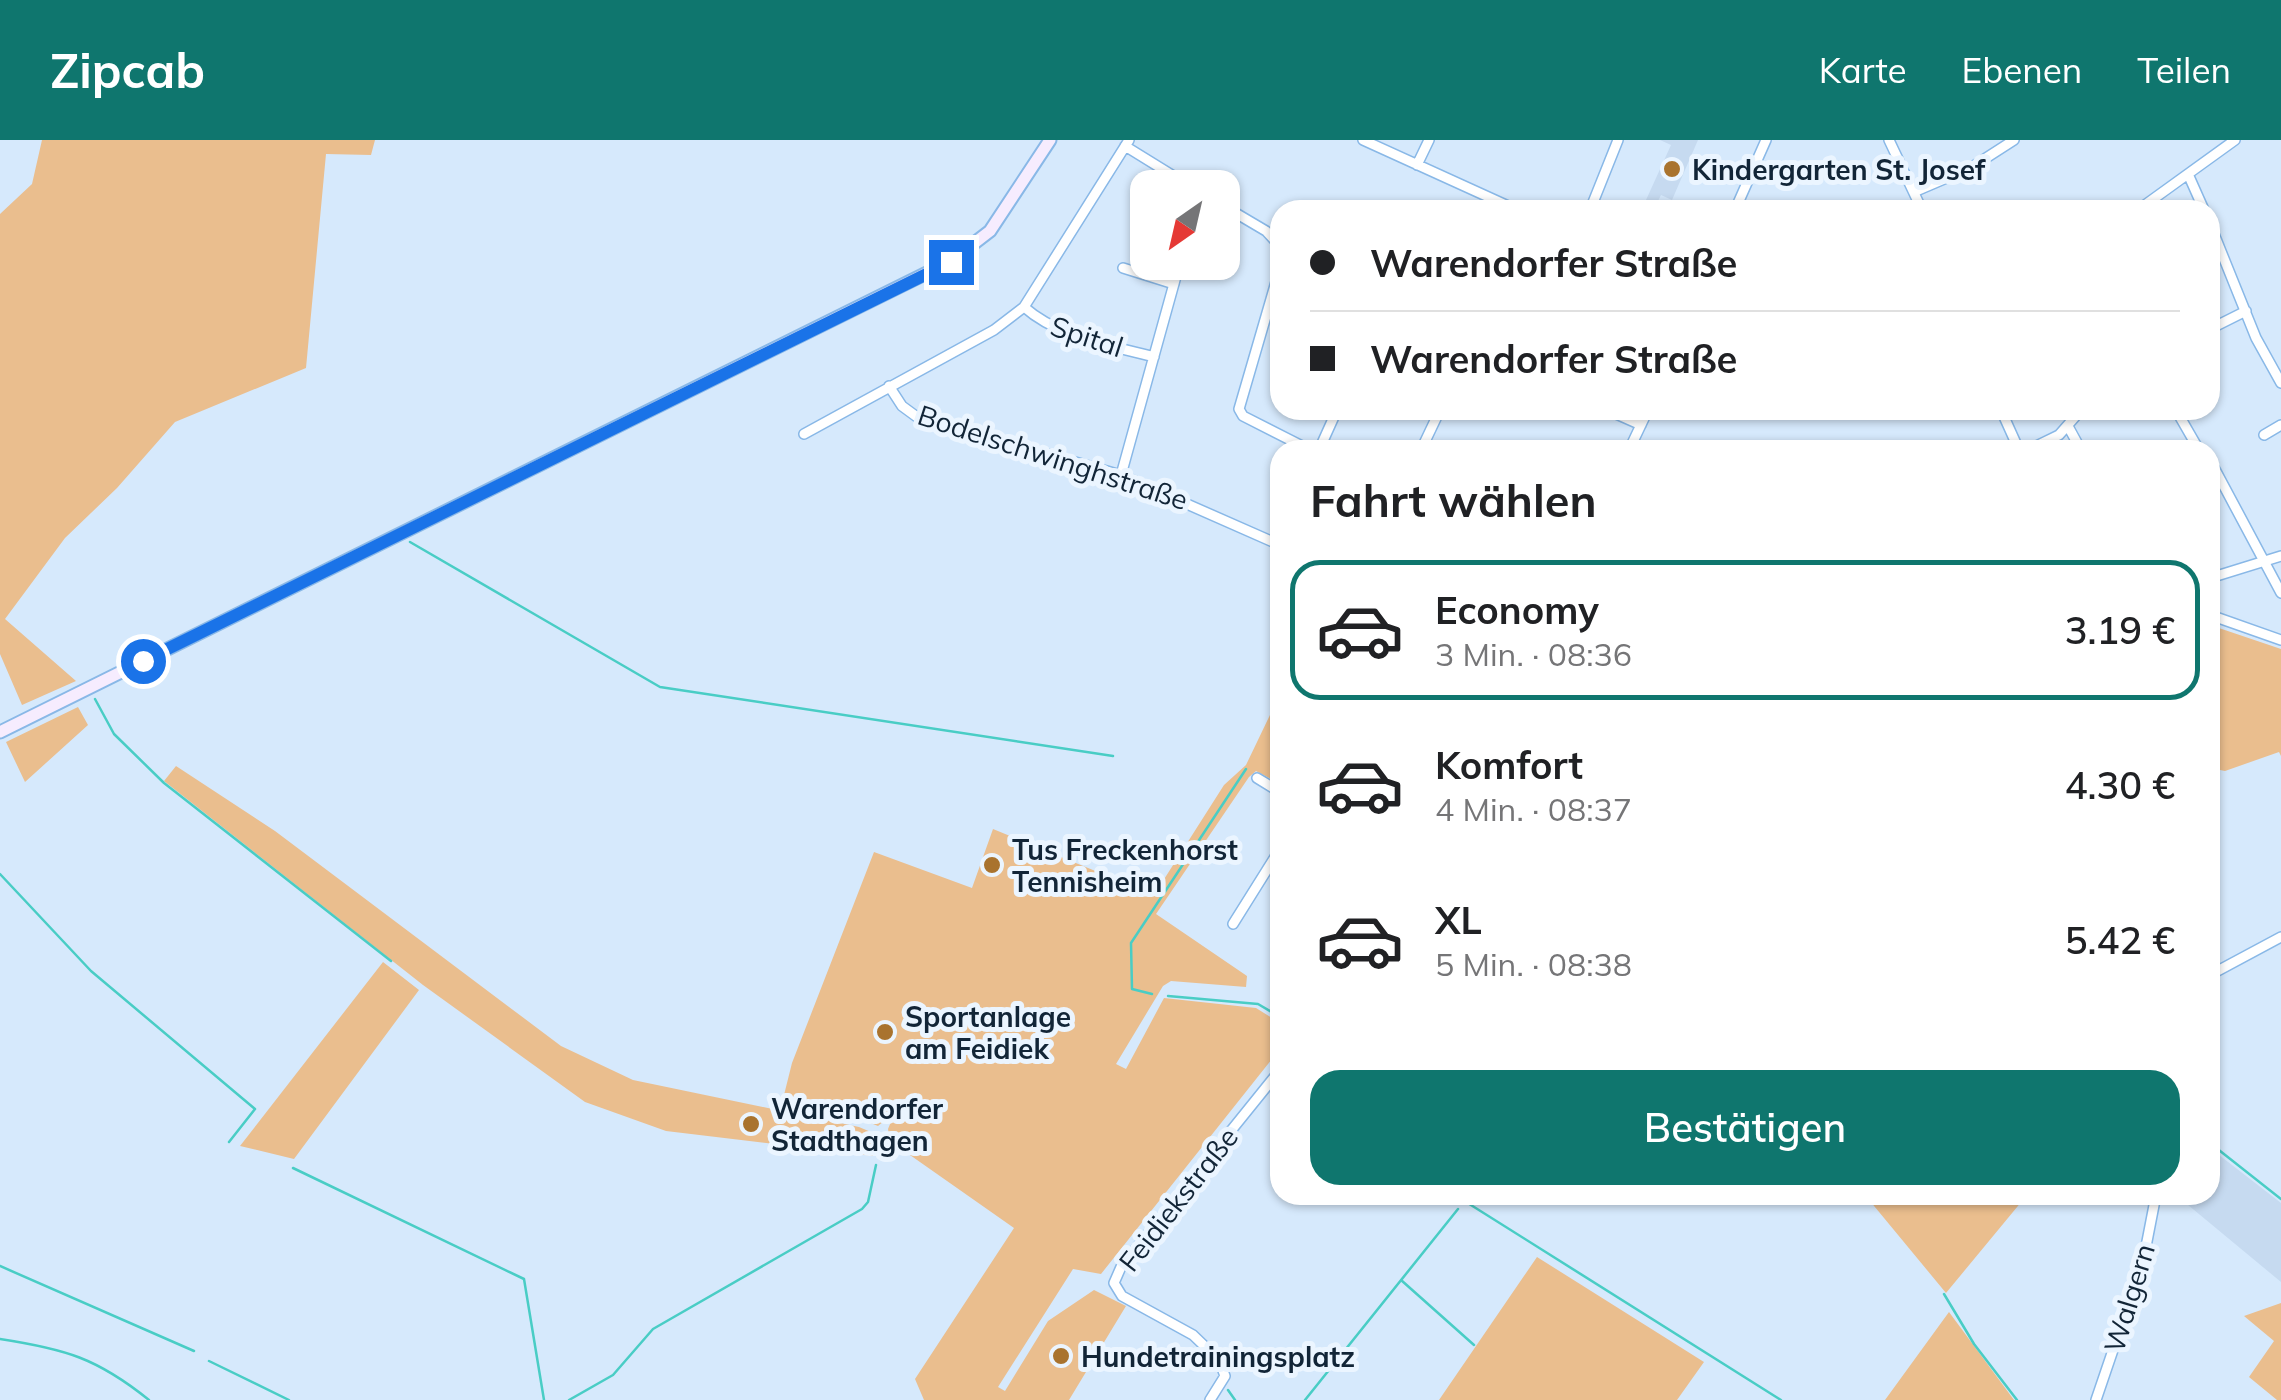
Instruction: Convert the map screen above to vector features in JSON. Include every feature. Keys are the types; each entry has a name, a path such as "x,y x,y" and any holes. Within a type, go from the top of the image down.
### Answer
{"main road":[{"path":"0,732 951,262 990,231 1050,140"}],"street":[{"path":"1363,140 1494,200"},
{"path":"1417,166 1429,140"},
{"path":"1594,200 1618,140"},
{"path":"1739,200 1766,140"},
{"path":"1889,140 1919,200"},
{"path":"1916,191 1972,167 2014,140"},
{"path":"2152,200 2235,140"},
{"path":"804,434 994,330 1024,308 1127,143 1167,170"},
{"path":"2188,174 2200,200"},
{"path":"1240,216 1270,235"},
{"path":"2220,248 2281,383"},
{"path":"1122,268 1174,284"},
{"path":"1121,475 1175,280"},
{"path":"1270,302 1239,409 1243,416 1290,440"},
{"name":"Spital","path":"1024,308 1039,321 1080,338 1154,357"},
{"path":"2220,324 2246,311"},
{"name":"Bodelschwinghstraße","path":"889,386 902,406 918,417 1121,475 1270,540"},
{"path":"1630,420 1642,425"},
{"path":"1634,440 1644,420"},
{"path":"2047,440 2069,428 2074,420"},
{"path":"2264,435 2281,425"},
{"path":"2069,428 2076,440"},
{"path":"2220,478 2281,593"},
{"path":"2220,575 2281,556"},
{"path":"2220,619 2281,640"},
{"path":"1257,778 1270,786"},
{"path":"1233,924 1270,864"},
{"path":"2220,971 2281,937"},
{"name":"Feidiekstraße","path":"1210,1400 1225,1376 1210,1348 1122,1296 1114,1283 1120,1267 1270,1082"},
{"name":"Walgern","path":"2096,1400 2145,1256 2154,1205"}],"shaded area":[{"path":"42,140 375,140 371,155 326,154 306,368 175,422 117,488 65,538 5,619 76,681 22,705 0,654 0,214 32,184"},
{"name":"Kindergarten St. Josef","path":"1660,140 1698,140 1672,200 1661,195 1658,200 1646,200 1671,145"},
{"path":"2220,628 2281,649 2281,756 2279,752 2220,770"},
{"path":"78,707 88,725 25,782 6,742"},
{"name":"Sportanlage am Feidiek","path":"1270,715 1270,778 1256,771 1249,777 1156,914 1247,976 1246,987 1171,981 1163,986 1116,1064 1126,1069 1164,998 1256,1008 1270,1017 1270,1062 1101,1274 1073,1269 998,1387 1005,1391 1048,1321 1094,1290 1126,1306 1069,1400 924,1400 915,1379 1014,1228 890,1141 888,1129 895,1112 878,1126 853,1116 782,1103 792,1063 874,852 972,888 993,829 1154,895 1224,785 1246,765"},
{"path":"176,766 275,831 561,1046 633,1080 859,1127 878,1135 873,1156 666,1131 585,1102 423,985 164,781"},
{"path":"383,962 419,990 294,1159 240,1146"},
{"path":"2220,1156 2281,1203 2281,1282 2188,1205 2220,1205"},
{"path":"1873,1205 2019,1205 1946,1293"},
{"path":"1537,1257 1704,1362 1677,1400 1439,1400"},
{"path":"2281,1303 2281,1400 2277,1400 2249,1377 2274,1341 2244,1316"},
{"path":"1949,1312 2014,1400 1885,1400"}],"waterway":[{"path":"410,542 660,687 1113,756"},
{"path":"95,699 114,734 164,783 391,961"},
{"path":"1152,994 1132,989 1131,943 1246,769"},
{"path":"0,874 91,971 255,1109 229,1142"},
{"path":"1168,996 1258,1004 1270,1011"},
{"path":"2220,1151 2281,1199"},
{"path":"569,1400 613,1375 653,1329 862,1209 868,1202 876,1165"},
{"path":"293,1168 524,1279 544,1400"},
{"path":"1471,1205 1781,1400"},
{"path":"1305,1400 1458,1209"},
{"path":"0,1266 194,1351"},
{"path":"1401,1280 1474,1345"},
{"path":"1944,1294 1974,1344 2017,1400"},
{"path":"0,1339 79,1358 113,1374 149,1400"},
{"path":"209,1361 289,1400"},
{"path":"1228,1390 1235,1400"}],"place":[{"name":"Kindergarten St. Josef","path":"1672,169"},
{"name":"Tus Freckenhorst Tennisheim","path":"992,865"},
{"name":"Sportanlage am Feidiek","path":"885,1032"},
{"name":"Warendorfer Stadthagen","path":"751,1124"},
{"name":"Hundetrainingsplatz","path":"1061,1356"}],"route":[{"path":"143,661 951,262"}]}
